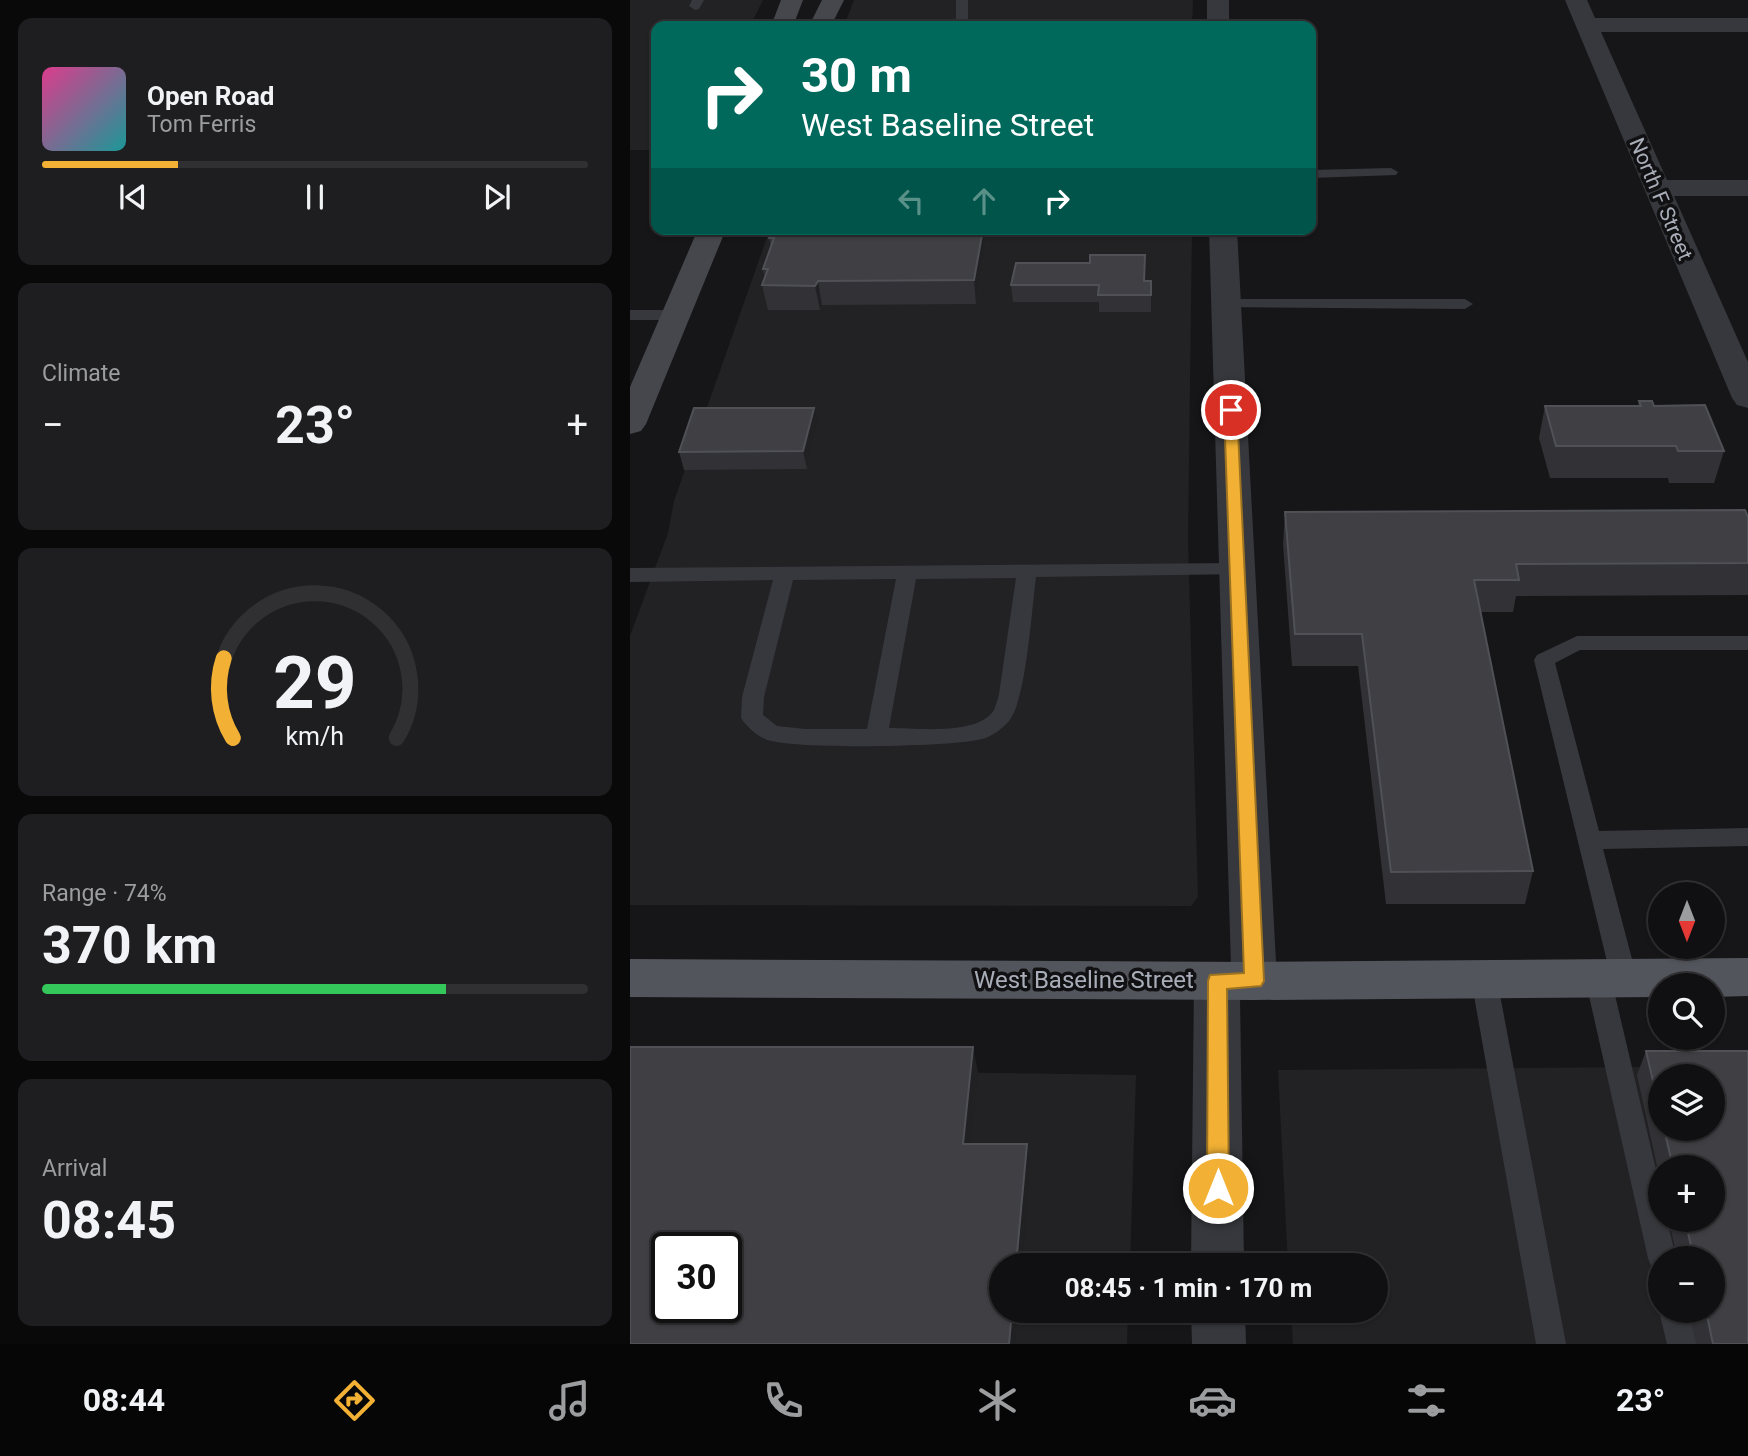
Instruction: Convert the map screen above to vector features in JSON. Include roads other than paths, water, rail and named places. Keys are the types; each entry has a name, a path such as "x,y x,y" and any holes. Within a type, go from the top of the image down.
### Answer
{"main road":[{"path":"784,21 792,0"},
{"path":"822,21 833,0"},
{"path":"630,424 709,235"},
{"name":"West Baseline Street","path":"630,978 1236,981 1748,977"}],"street":[{"path":"1217,0 1218,21"},
{"name":"North F Street","path":"1576,0 1748,398"},
{"path":"1587,25 1748,25"},
{"path":"1656,188 1748,188"},
{"path":"1219,1253 1236,981 1237,569 1223,235"},
{"path":"1219,1323 1219,1344"}],"lane":[{"path":"962,0 962,21"},
{"path":"1316,174 1391,172"},
{"path":"1227,304 1465,304"},
{"path":"630,315 676,315"},
{"path":"630,575 1237,569"},
{"path":"785,573 753,696 752,718 772,733 805,737 951,736 980,732 1002,716 1010,694 1027,571"},
{"path":"877,736 907,572"},
{"path":"1660,1246 1589,840 1544,660 1577,643 1747,646"},
{"path":"1589,840 1748,838"},
{"path":"1484,979 1551,1344"},
{"path":"1677,1323 1682,1344"}]}
